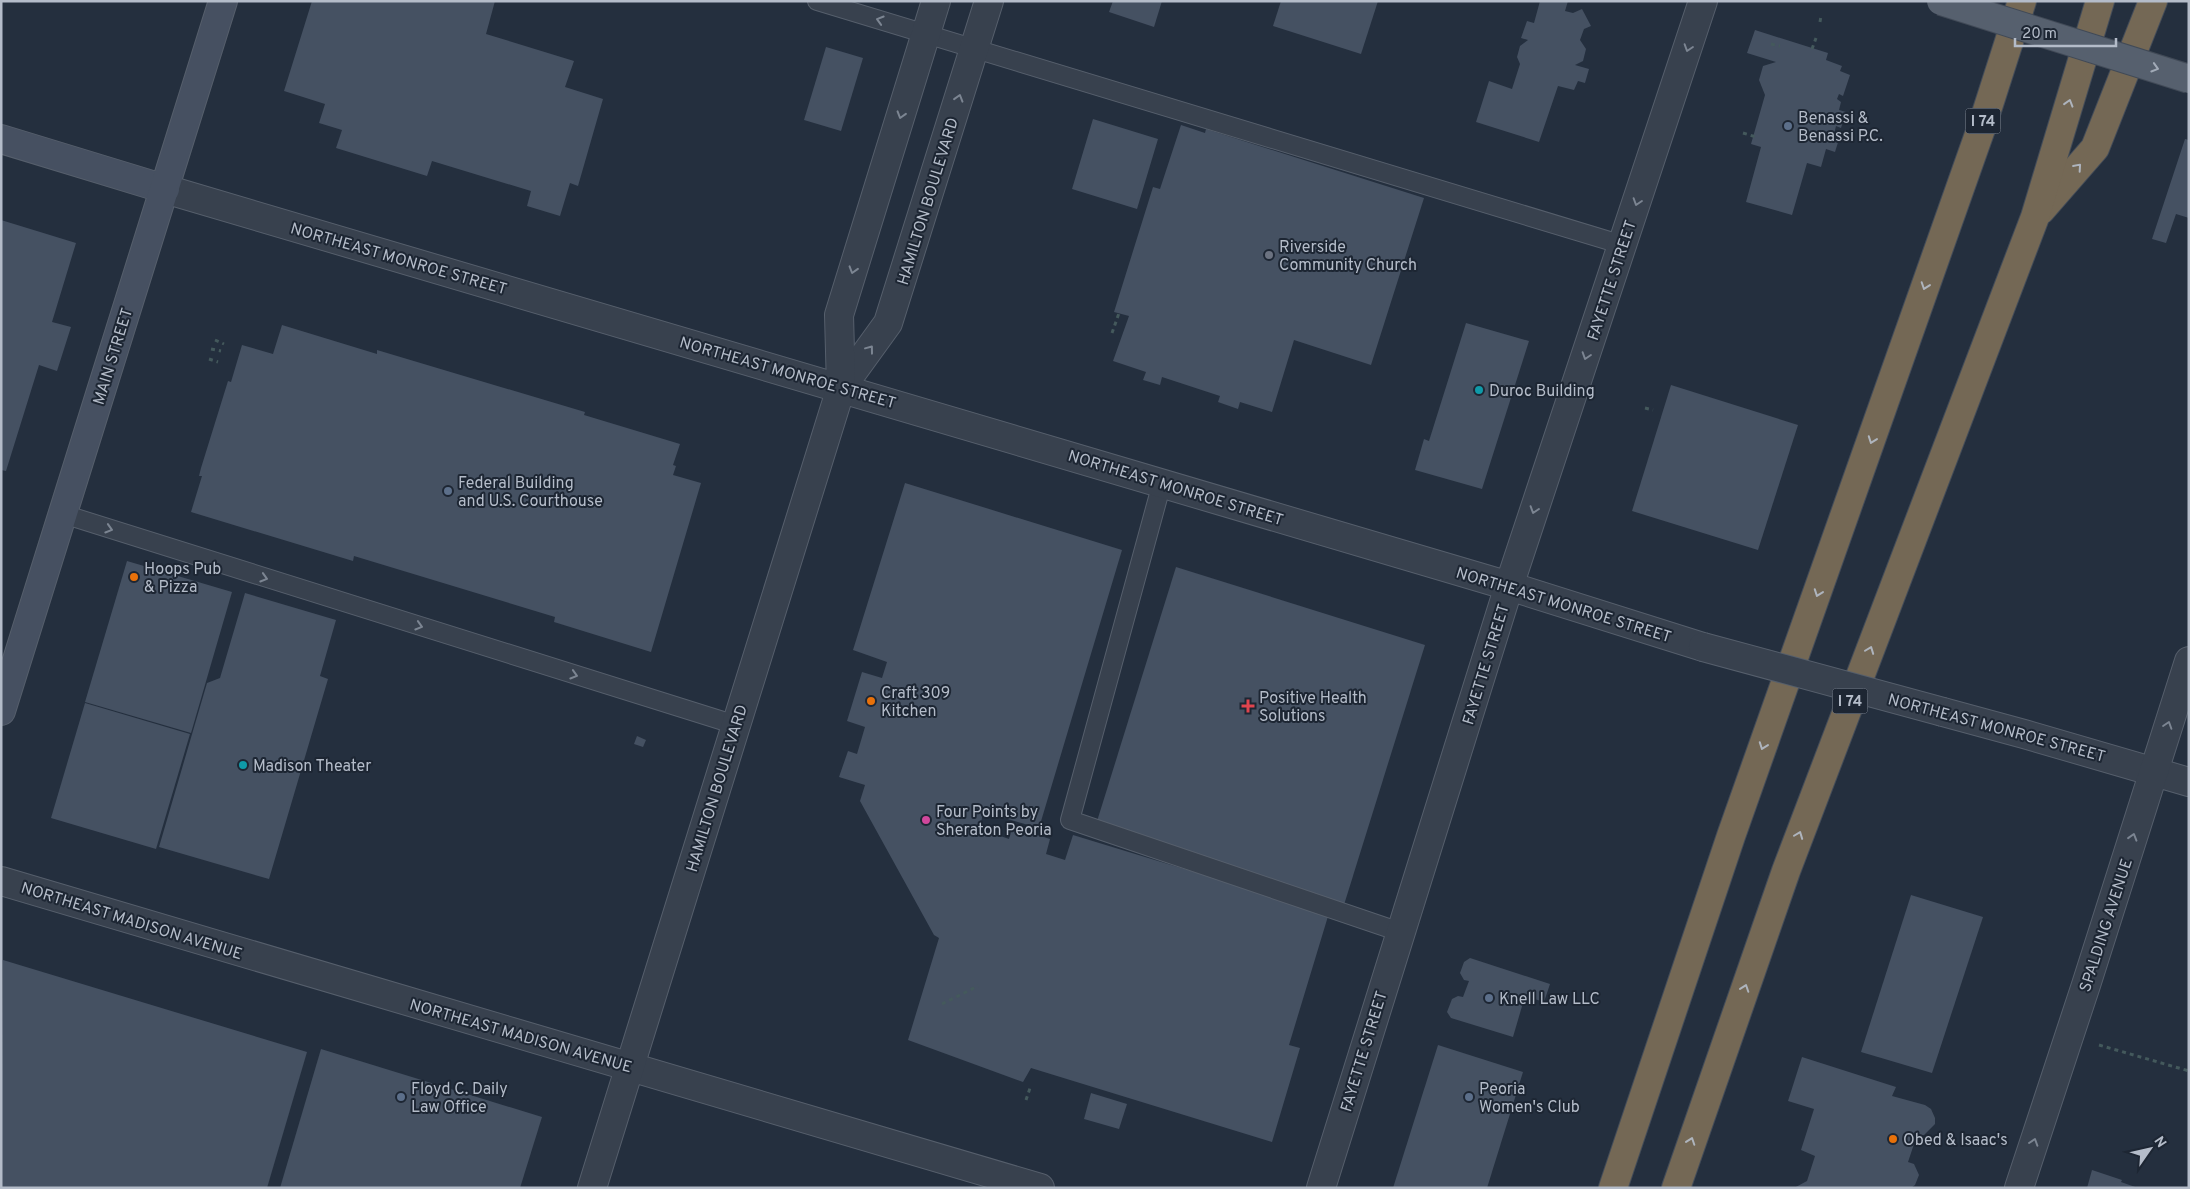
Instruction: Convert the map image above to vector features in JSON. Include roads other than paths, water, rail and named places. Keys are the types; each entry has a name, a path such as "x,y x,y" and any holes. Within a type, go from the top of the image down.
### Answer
{"highway":[{"path":"1941,240 2004,1"},
{"name":"I 74","path":"1613,1188 1731,836 1982,126 2022,1"},
{"name":"I 74","path":"1676,1188 1786,871 2035,217 2100,1"},
{"path":"2035,217 2095,148 2152,1"}],"main road":[{"name":"MAIN STREET","path":"1,711 223,1"},
{"path":"1941,1 2189,79"},
{"path":"1,139 164,189"}],"street":[{"name":"HAMILTON BOULEVARD","path":"592,1188 840,388 839,315 936,1"},
{"name":"HAMILTON BOULEVARD","path":"840,388 886,328 989,1"},
{"name":"FAYETTE STREET","path":"1321,1188 1509,586 1704,1"},
{"name":"NORTHEAST MONROE STREET","path":"164,189 1509,586 1703,647 2024,734 2189,782"},
{"name":"SPALDING AVENUE","path":"2019,1188 2189,661"},
{"name":"NORTHEAST MADISON AVENUE","path":"1,881 1040,1188"}],"lane":[{"path":"817,1 1623,245"},
{"path":"1162,483 1070,820 1400,932"},
{"path":"63,514 736,725"}],"place":[{"name":"Benassi & Benassi P.C.","path":"1788,126"},
{"name":"Riverside Community Church","path":"1269,255"},
{"name":"Duroc Building","path":"1479,390"},
{"name":"Federal Building and U.S. Courthouse","path":"448,491"},
{"name":"Hoops Pub & Pizza","path":"134,577"},
{"name":"Craft 309 Kitchen","path":"871,701"},
{"name":"Positive Health Solutions","path":"1248,706"},
{"name":"Madison Theater","path":"243,765"},
{"name":"Four Points by Sheraton Peoria","path":"926,820"},
{"name":"Knell Law LLC","path":"1489,998"},
{"name":"Floyd C. Daily Law Office","path":"401,1097"},
{"name":"Peoria Women's Club","path":"1469,1097"},
{"name":"Obed & Isaac's","path":"1893,1139"}]}
